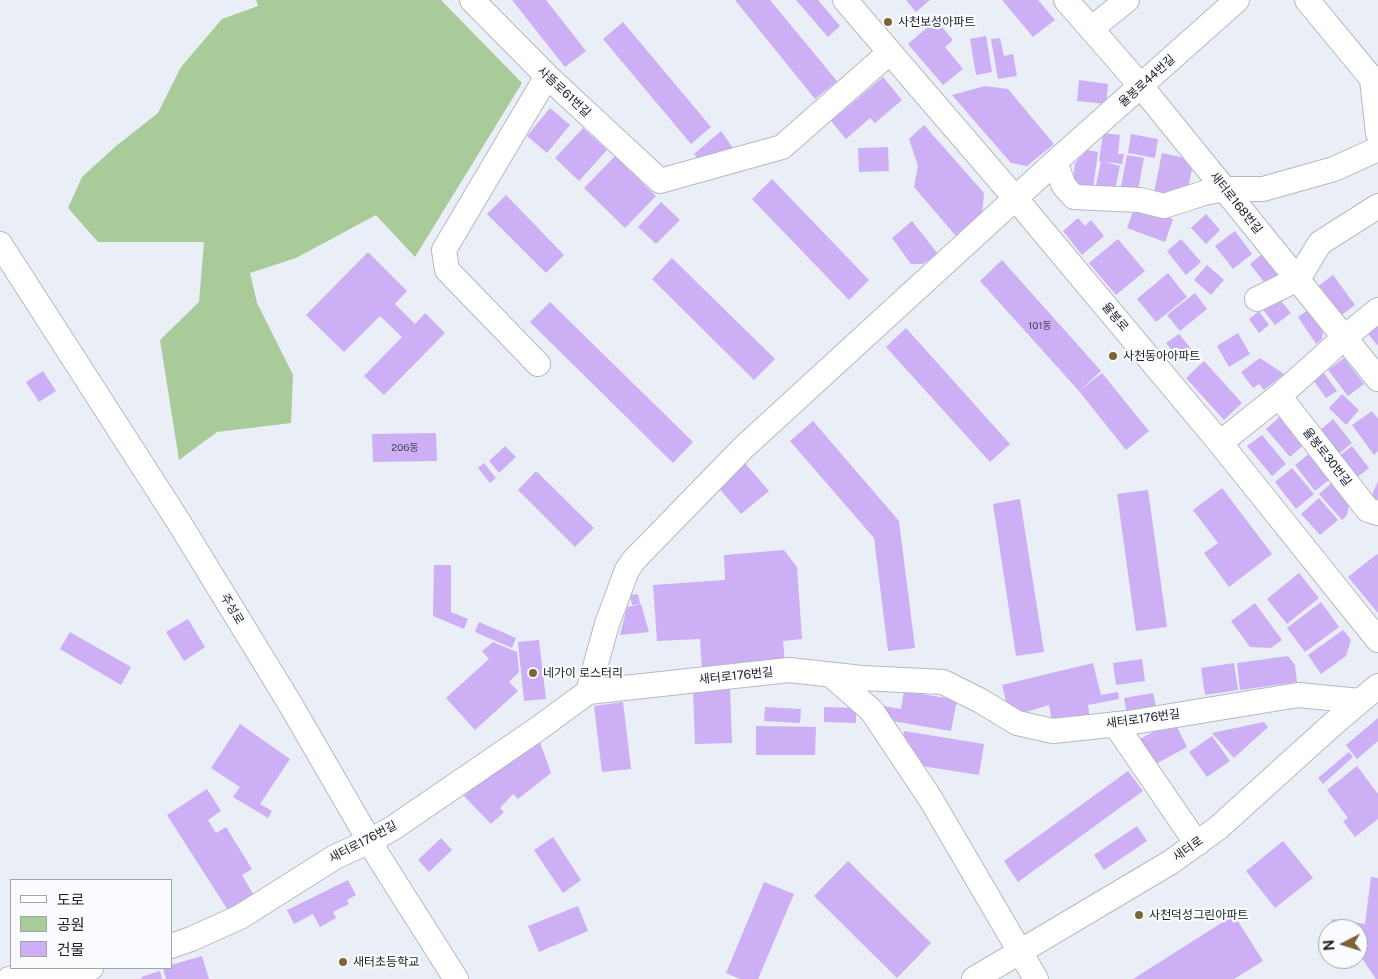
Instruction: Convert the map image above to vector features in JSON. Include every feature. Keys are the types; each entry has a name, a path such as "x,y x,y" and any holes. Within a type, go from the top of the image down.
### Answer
{"street":[{"name":"사뜸로61번길","path":"472,0 547,76 660,181 782,148 889,53"},
{"name":"율봉로","path":"845,0 1016,199 1220,443 1378,640"},
{"name":"새터로168번길","path":"1066,0 1141,86 1378,379"},
{"path":"1092,29 1127,0"},
{"name":"율봉로44번길","path":"588,692 607,624 627,570 634,560 684,511 744,447 1056,162 1238,0"},
{"path":"1307,0 1375,83 1378,133"},
{"path":"538,364 447,270 444,250 547,76"},
{"path":"1056,162 1064,186 1074,197 1140,200 1164,206 1204,193 1225,190 1263,189 1334,170 1378,149"},
{"path":"1257,298 1298,279 1320,243 1378,206"},
{"name":"주성로","path":"0,244 180,524 289,702 380,859 456,979"},
{"path":"1220,443 1279,396 1345,336 1378,310"},
{"name":"율봉로30번길","path":"1279,396 1368,510 1378,513"},
{"name":"새터로176번길","path":"172,946 240,917 334,856 370,841 393,828 588,692 789,670 862,678 943,682 981,701 1017,723 1053,731 1115,724 1298,696 1360,701"},
{"path":"832,675 872,711 930,798 1019,953 1036,979"},
{"name":"새터로","path":"974,979 1171,862 1197,844 1253,798 1333,724 1378,686"},
{"path":"1115,724 1197,844"},
{"path":"9,979 85,969"}],"green space":[{"path":"256,0 441,0 522,83 415,257 376,215 296,258 250,273 257,303 293,375 291,423 217,432 179,460 160,340 199,302 204,242 98,242 68,208 82,177 116,146 158,113 181,67 222,19 258,6"}],"building":[{"path":"512,0 546,0 586,51 565,67"},
{"path":"735,0 770,0 837,81 815,99"},
{"path":"796,0 818,0 840,26 828,37"},
{"path":"906,0 930,0 916,12"},
{"path":"1002,0 1038,0 1055,20 1033,37"},
{"path":"936,20 953,40 945,47 963,69 943,85 908,44"},
{"path":"623,22 711,127 691,144 603,39"},
{"path":"986,36 992,72 976,75 970,39"},
{"path":"1000,38 1004,56 1013,54 1017,76 998,79 991,39"},
{"path":"883,77 902,100 875,123 870,118 846,139 831,121"},
{"path":"1079,80 1108,84 1106,104 1077,101"},
{"path":"985,86 1008,89 1054,144 1027,166 1011,163 952,95"},
{"path":"550,108 570,125 547,153 527,136"},
{"path":"924,125 984,193 982,215 956,236 914,187 918,166 909,139"},
{"path":"583,128 607,150 579,181 555,158"},
{"path":"721,131 738,155 703,166 694,154"},
{"path":"1103,133 1120,135 1118,154 1124,154 1122,164 1099,161"},
{"path":"1131,134 1158,139 1155,158 1128,153"},
{"path":"888,147 889,171 859,172 858,148"},
{"path":"1087,150 1098,152 1093,189 1072,187 1075,163"},
{"path":"1162,153 1194,160 1187,192 1173,189 1172,197 1154,193"},
{"path":"1127,155 1144,158 1138,190 1121,187"},
{"path":"615,156 656,196 625,228 584,188"},
{"path":"1101,161 1120,166 1114,194 1095,190"},
{"path":"772,179 869,280 849,300 752,199"},
{"path":"506,195 564,255 546,273 487,214"},
{"path":"661,202 680,220 656,244 638,227"},
{"path":"1135,206 1173,219 1165,242 1127,228"},
{"path":"1206,214 1220,230 1206,244 1191,228"},
{"path":"1078,218 1085,226 1091,220 1104,236 1082,255 1063,231"},
{"path":"912,221 938,254 923,264 911,264 892,238"},
{"path":"1235,231 1252,254 1233,269 1215,246"},
{"path":"1118,239 1145,271 1116,295 1089,263"},
{"path":"1181,239 1201,262 1186,275 1167,251"},
{"path":"368,252 407,291 395,304 415,324 425,313 445,333 384,395 364,376 402,337 380,316 344,352 306,315"},
{"path":"1262,254 1281,277 1268,287 1250,264"},
{"path":"672,258 775,359 754,380 652,279"},
{"path":"1002,260 1101,371 1079,391 980,281"},
{"path":"1207,265 1224,280 1211,295 1194,280"},
{"path":"1168,273 1187,297 1156,322 1137,299"},
{"path":"1333,275 1355,305 1339,317 1317,287"},
{"path":"1195,293 1207,309 1180,331 1167,315"},
{"path":"1275,294 1291,313 1275,325 1260,306"},
{"path":"550,302 693,442 673,463 530,322"},
{"path":"1308,310 1323,332 1322,339 1316,344 1298,317"},
{"path":"1259,311 1269,325 1259,333 1249,319"},
{"path":"1378,326 1378,346 1368,334"},
{"path":"906,328 1010,444 990,462 886,347"},
{"path":"1238,333 1250,354 1229,367 1217,346"},
{"path":"1179,334 1192,350 1179,360 1166,343"},
{"path":"1260,358 1284,374 1264,390 1259,384 1253,388 1241,372"},
{"path":"1344,358 1364,384 1348,396 1328,370"},
{"path":"1204,361 1242,403 1224,420 1186,378"},
{"path":"43,371 56,391 39,402 26,382"},
{"path":"1102,373 1149,431 1126,450 1079,391"},
{"path":"1324,373 1337,391 1326,398 1314,381"},
{"path":"1342,394 1359,410 1346,425 1329,408"},
{"path":"1372,411 1378,419 1378,451 1374,455 1352,425"},
{"path":"1284,413 1309,440 1290,457 1266,429"},
{"path":"1333,419 1352,443 1336,456 1318,432"},
{"path":"813,421 899,521 915,648 888,651 874,538 790,441"},
{"path":"436,433 437,461 373,462 372,434"},
{"path":"1262,435 1286,464 1272,476 1247,446"},
{"path":"505,446 516,457 499,473 489,461"},
{"path":"1352,446 1369,468 1351,482 1334,460"},
{"path":"1315,449 1335,475 1315,491 1295,465"},
{"path":"744,462 769,491 741,514 717,486"},
{"path":"484,463 496,478 490,483 478,468"},
{"path":"1292,468 1314,494 1296,509 1275,482"},
{"path":"536,471 594,528 575,547 518,490"},
{"path":"1336,479 1351,496 1347,515 1342,520 1319,494"},
{"path":"1378,481 1378,503 1370,499"},
{"path":"1222,488 1272,554 1229,587 1204,553 1218,543 1193,510"},
{"path":"1148,490 1167,627 1136,631 1117,494"},
{"path":"1319,498 1338,520 1320,535 1301,514"},
{"path":"1020,499 1044,652 1016,656 993,504"},
{"path":"784,550 797,567 802,639 783,641 785,664 702,670 700,639 657,641 653,585 725,580 724,555"},
{"path":"1378,555 1378,613 1348,577"},
{"path":"434,565 451,565 451,612 468,619 464,629 433,616"},
{"path":"1299,573 1319,598 1287,624 1267,599"},
{"path":"638,594 640,604 632,605 630,595"},
{"path":"1321,602 1339,627 1305,652 1287,628"},
{"path":"1255,603 1282,640 1271,648 1250,647 1231,621"},
{"path":"641,604 649,632 620,635 627,607"},
{"path":"188,619 205,647 184,661 166,632"},
{"path":"479,622 516,638 512,648 475,632"},
{"path":"1343,630 1351,640 1346,656 1321,674 1308,655"},
{"path":"70,632 131,667 121,685 60,649"},
{"path":"539,640 546,699 524,701 518,642"},
{"path":"493,642 517,652 519,672 509,682 518,691 475,730 446,698 489,659 482,651"},
{"path":"1288,656 1295,665 1297,682 1240,690 1237,663"},
{"path":"1142,659 1145,681 1116,685 1113,663"},
{"path":"1093,663 1101,695 1118,692 1119,699 1088,705 1090,720 1053,727 1049,705 1010,717 1002,685"},
{"path":"1234,663 1238,690 1205,695 1201,668"},
{"path":"730,689 732,743 695,744 693,690"},
{"path":"904,691 957,700 951,731 881,719 884,706 901,709"},
{"path":"1153,693 1157,710 1127,715 1124,698"},
{"path":"623,702 631,769 602,772 594,706"},
{"path":"765,707 801,709 800,723 764,721"},
{"path":"824,707 856,708 856,723 824,722"},
{"path":"1378,718 1378,741 1357,759 1346,745"},
{"path":"1174,721 1187,747 1154,765 1140,739"},
{"path":"1264,722 1268,727 1234,758 1212,733"},
{"path":"240,724 290,759 260,804 272,811 268,818 233,797 240,787 211,768"},
{"path":"756,726 816,727 815,755 756,755"},
{"path":"904,731 984,744 979,775 922,766 903,743"},
{"path":"1212,736 1230,761 1207,777 1189,752"},
{"path":"538,737 551,773 518,799 513,794 500,808 504,812 491,824 464,796 475,783"},
{"path":"1349,752 1353,757 1323,784 1318,778"},
{"path":"1357,766 1378,794 1378,819 1355,837 1343,821 1348,818 1327,790"},
{"path":"1128,771 1143,791 1018,882 1004,861"},
{"path":"207,789 221,811 208,820 216,833 226,827 252,869 242,875 256,899 231,915 167,815"},
{"path":"1137,826 1147,841 1104,870 1094,855"},
{"path":"553,837 581,880 563,893 534,850"},
{"path":"441,838 452,850 429,872 418,860"},
{"path":"1283,841 1313,878 1275,908 1246,871"},
{"path":"848,861 931,943 897,978 814,896"},
{"path":"1371,877 1378,878 1378,979 1376,979 1368,967 1368,919 1366,919"},
{"path":"348,880 356,895 347,900 349,904 333,912 336,918 320,927 313,914 294,924 287,910"},
{"path":"764,882 794,894 758,979 740,979 726,973"},
{"path":"578,906 588,931 539,952 528,926"},
{"path":"1234,915 1263,961 1234,979 1133,979"},
{"path":"202,956 209,979 166,979 163,969 172,969 172,965"},
{"path":"160,971 162,979 142,979 141,977"}],"place":[{"name":"사천보성아파트","path":"888,22"},
{"name":"사천동아아파트","path":"1113,356"},
{"name":"네가이 로스터리","path":"533,673"},
{"name":"사천덕성그린아파트","path":"1139,915"},
{"name":"새터초등학교","path":"343,962"}]}
